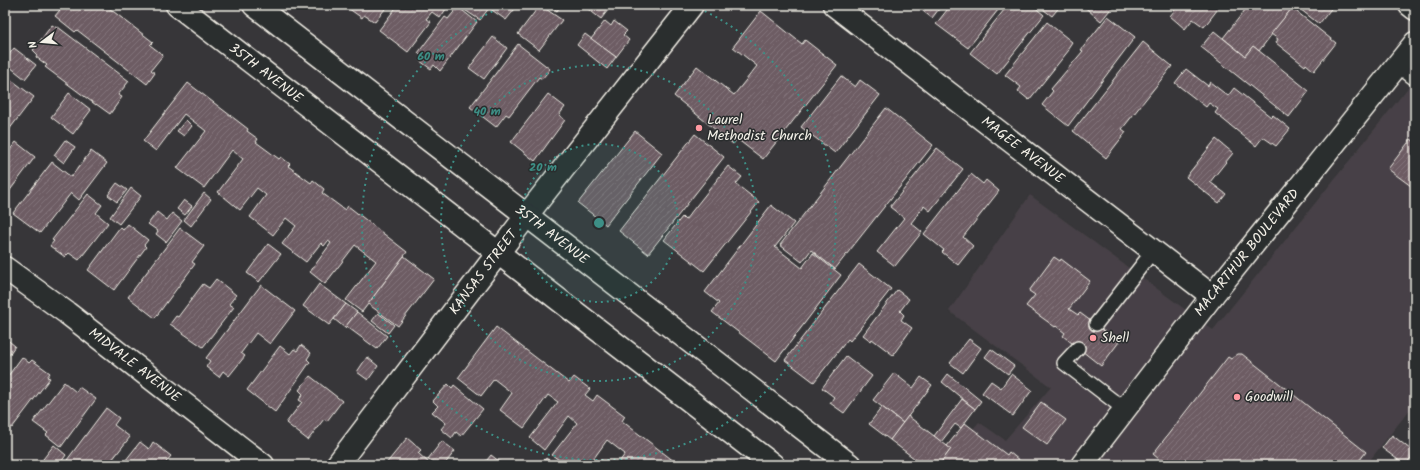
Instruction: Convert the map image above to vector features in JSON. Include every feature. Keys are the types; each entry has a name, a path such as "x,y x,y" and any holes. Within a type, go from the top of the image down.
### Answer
{"main road":[{"name":"35TH AVENUE","path":"177,5 773,465"},
{"name":"35TH AVENUE","path":"254,5 850,465"},
{"name":"KANSAS STREET","path":"336,465 527,215 692,5"},
{"name":"MAGEE AVENUE","path":"834,5 1212,296"},
{"path":"1410,5 1415,9"},
{"name":"MACARTHUR BOULEVARD","path":"1082,465 1212,296 1415,43"},
{"name":"MIDVALE AVENUE","path":"5,268 67,313 263,465"}],"lane":[{"path":"1397,65 1415,79"},
{"path":"1096,324 1153,250"},
{"path":"1078,348 1064,363 1124,409"}],"shaded area":[{"path":"1415,79 1415,403 1366,465 941,465 979,422 1005,440 1051,387 949,311 1030,195 1213,330"}],"building":[{"path":"64,5 105,5 153,42 150,45 163,55 151,70 155,73 147,84 77,30 75,32 55,16"},
{"path":"388,5 375,22 364,15 362,18 345,6"},
{"path":"398,5 448,6 440,18 432,12 426,19 431,22 408,52 379,30"},
{"path":"457,5 518,5 506,20 489,8 480,20"},
{"path":"540,5 562,20 539,50 518,34"},
{"path":"550,5 561,5 557,11"},
{"path":"583,5 612,5 601,19"},
{"path":"915,5 942,5 932,18"},
{"path":"951,5 1002,5 968,48 936,24"},
{"path":"1008,5 1032,5 1044,15 997,74 970,53"},
{"path":"1042,5 1061,5 1052,16 1040,7"},
{"path":"1082,5 1114,5 1101,21"},
{"path":"1179,5 1221,5 1204,27 1193,19 1185,29 1170,16"},
{"path":"1249,5 1288,5 1292,8 1259,51 1253,46 1245,56 1223,38"},
{"path":"1303,5 1334,5 1319,24 1300,9"},
{"path":"458,7 477,22 440,71 434,65 431,69 420,61 423,57 418,53 445,17 448,19"},
{"path":"1292,8 1336,43 1314,71 1306,64 1305,66 1276,43 1278,39 1271,34"},
{"path":"761,11 802,44 805,40 837,65 763,159 737,139 733,144 674,96 697,66 734,95 757,66 733,47"},
{"path":"1108,16 1135,37 1068,126 1042,105 1053,91 1051,89 1083,51 1081,50"},
{"path":"605,21 611,26 614,21 627,31 623,35 629,40 616,57 591,39"},
{"path":"1047,22 1072,42 1068,48 1069,50 1029,100 1018,91 1021,87 1005,75"},
{"path":"52,25 57,28 58,27 129,81 118,95 122,97 110,114 45,67 47,65 36,57 37,54 33,50"},
{"path":"1214,31 1245,56 1253,46 1309,91 1289,117 1201,47"},
{"path":"585,34 616,57 607,69 577,45"},
{"path":"493,37 507,48 484,79 469,68"},
{"path":"1143,42 1172,66 1122,129 1126,132 1106,158 1073,131"},
{"path":"518,44 550,69 542,79 539,77 509,116 506,114 496,127 470,107"},
{"path":"14,48 36,65 25,79 5,63 5,60"},
{"path":"1186,69 1208,86 1210,82 1228,96 1234,88 1271,117 1273,115 1290,129 1276,146 1263,137 1256,146 1215,113 1218,109 1209,103 1206,107 1175,83"},
{"path":"5,75 34,97 5,135"},
{"path":"841,76 855,87 860,80 880,95 835,153 801,127"},
{"path":"188,83 248,129 247,131 258,139 256,142 279,159 281,157 290,164 288,166 311,183 313,180 324,189 322,193 345,210 348,206 407,252 362,312 346,300 376,261 355,245 325,284 310,272 331,243 328,241 324,246 321,243 306,262 282,244 296,226 286,218 273,235 250,217 266,195 257,188 240,210 218,192 243,159 232,150 204,188 177,168 206,131 184,114 156,151 143,141"},
{"path":"69,93 91,110 73,134 51,117"},
{"path":"548,94 565,107 559,115 565,120 535,161 511,142"},
{"path":"886,108 933,145 835,269 811,250 802,262 780,245"},
{"path":"186,120 192,126 184,136 177,131"},
{"path":"635,131 662,153 606,225 578,203"},
{"path":"695,134 724,157 648,254 619,231"},
{"path":"1216,139 1233,153 1210,182 1226,194 1219,203 1186,177"},
{"path":"1411,139 1415,142 1415,189 1388,169"},
{"path":"65,140 75,147 64,163 54,155"},
{"path":"16,142 35,157 5,197 5,148 9,151"},
{"path":"937,148 963,169 930,211 924,206 911,223 922,232 895,266 877,252 904,218 890,207"},
{"path":"91,151 107,163 79,200 71,193 40,233 13,213 52,162 71,177"},
{"path":"728,166 742,177 736,184 759,202 704,271 664,240 682,217 685,220"},
{"path":"971,174 983,184 986,180 999,191 963,237 973,246 958,265 942,252 944,250 924,234"},
{"path":"117,183 127,190 117,202 108,195"},
{"path":"131,188 141,196 119,224 110,217"},
{"path":"204,193 211,199 191,226 184,220"},
{"path":"88,194 102,205 96,213 108,223 79,260 69,253 65,257 50,246 54,241 52,240"},
{"path":"184,200 192,206 185,215 177,209"},
{"path":"771,205 794,223 775,247 802,268 813,253 841,275 776,361 712,312 719,303 705,292"},
{"path":"157,212 167,220 172,213 182,221 166,242 156,234 158,231 148,224"},
{"path":"128,224 148,240 144,245 146,247 114,290 88,270 120,227 123,230"},
{"path":"180,228 204,246 192,262 195,264 155,318 128,297"},
{"path":"268,244 281,254 259,282 247,273"},
{"path":"404,256 434,279 398,326 368,304"},
{"path":"1054,257 1060,261 1061,259 1090,281 1069,309 1078,315 1080,313 1119,342 1101,366 1063,336 1065,333 1026,306 1035,295 1029,291"},
{"path":"859,264 891,289 850,341 848,339 814,382 785,360"},
{"path":"216,279 236,295 229,304 234,307 203,347 170,324 176,316 178,317 203,284 209,288"},
{"path":"319,284 346,304 329,325 303,306"},
{"path":"261,285 295,311 270,344 256,333 241,353 245,356 229,376 223,371 219,377 206,367 210,361 206,358"},
{"path":"897,290 909,299 900,311 904,315 901,320 912,328 893,355 872,339 871,341 863,335"},
{"path":"346,304 357,312 345,328 334,319"},
{"path":"357,312 387,336 377,349 346,326"},
{"path":"378,313 394,325 388,333 372,321"},
{"path":"496,327 569,383 574,377 590,389 585,395 593,401 597,395 625,416 622,421 679,465 617,465 625,454 607,440 589,465 566,465 552,455 577,423 569,416 544,450 530,438 558,402 548,395 524,428 500,410 512,393 494,379 481,396 458,378"},
{"path":"5,338 15,346 5,360"},
{"path":"969,339 981,348 963,373 950,363"},
{"path":"301,345 311,353 307,359 310,362 275,412 247,390 280,346 290,354 294,349 297,351"},
{"path":"991,349 1014,366 1008,374 985,357"},
{"path":"1238,354 1242,354 1366,452 1356,465 1166,465 1153,454 1228,357 1231,359"},
{"path":"846,356 872,376 844,413 830,403 834,397 822,388"},
{"path":"22,357 29,363 32,360 50,373 47,377 50,378 12,428 5,422 5,380"},
{"path":"367,357 378,366 368,380 357,372"},
{"path":"894,373 913,388 921,377 932,385 903,423 873,400"},
{"path":"948,374 981,401 975,409 942,382"},
{"path":"1011,374 1032,390 1013,416 982,393 991,381 1001,388"},
{"path":"310,376 342,401 327,421 324,419 308,440 286,423 302,402 299,400 303,394 299,390"},
{"path":"64,382 76,392 79,387 96,399 61,447 46,435 48,433 33,422"},
{"path":"448,384 452,388 454,385 483,409 461,436 456,432 452,438 441,429 446,423 432,412 438,406 433,401"},
{"path":"962,399 975,409 961,428 955,424 941,442 934,436"},
{"path":"1041,402 1066,420 1047,445 1022,427"},
{"path":"882,407 903,423 890,440 869,424"},
{"path":"106,408 119,418 114,425 130,437 108,465 65,465 68,461 67,460"},
{"path":"908,416 951,449 939,465 923,465 890,440"},
{"path":"965,423 1007,455 1009,452 1025,465 939,465 951,449 947,446"},
{"path":"1392,435 1415,453 1405,465 1382,448"},
{"path":"407,438 421,450 418,453 429,463 428,465 385,465"},
{"path":"442,441 455,451 444,465 436,465 428,459"},
{"path":"140,442 149,449 153,442 171,456 166,462 170,465 122,465"},
{"path":"54,445 66,455 59,465 42,465 40,463"},
{"path":"491,455 504,465 483,465"},
{"path":"546,458 555,465 541,465"}],"place":[{"name":"Laurel Methodist Church","path":"699,128"},
{"name":"Shell","path":"1093,338"},
{"name":"Goodwill","path":"1237,397"}]}
